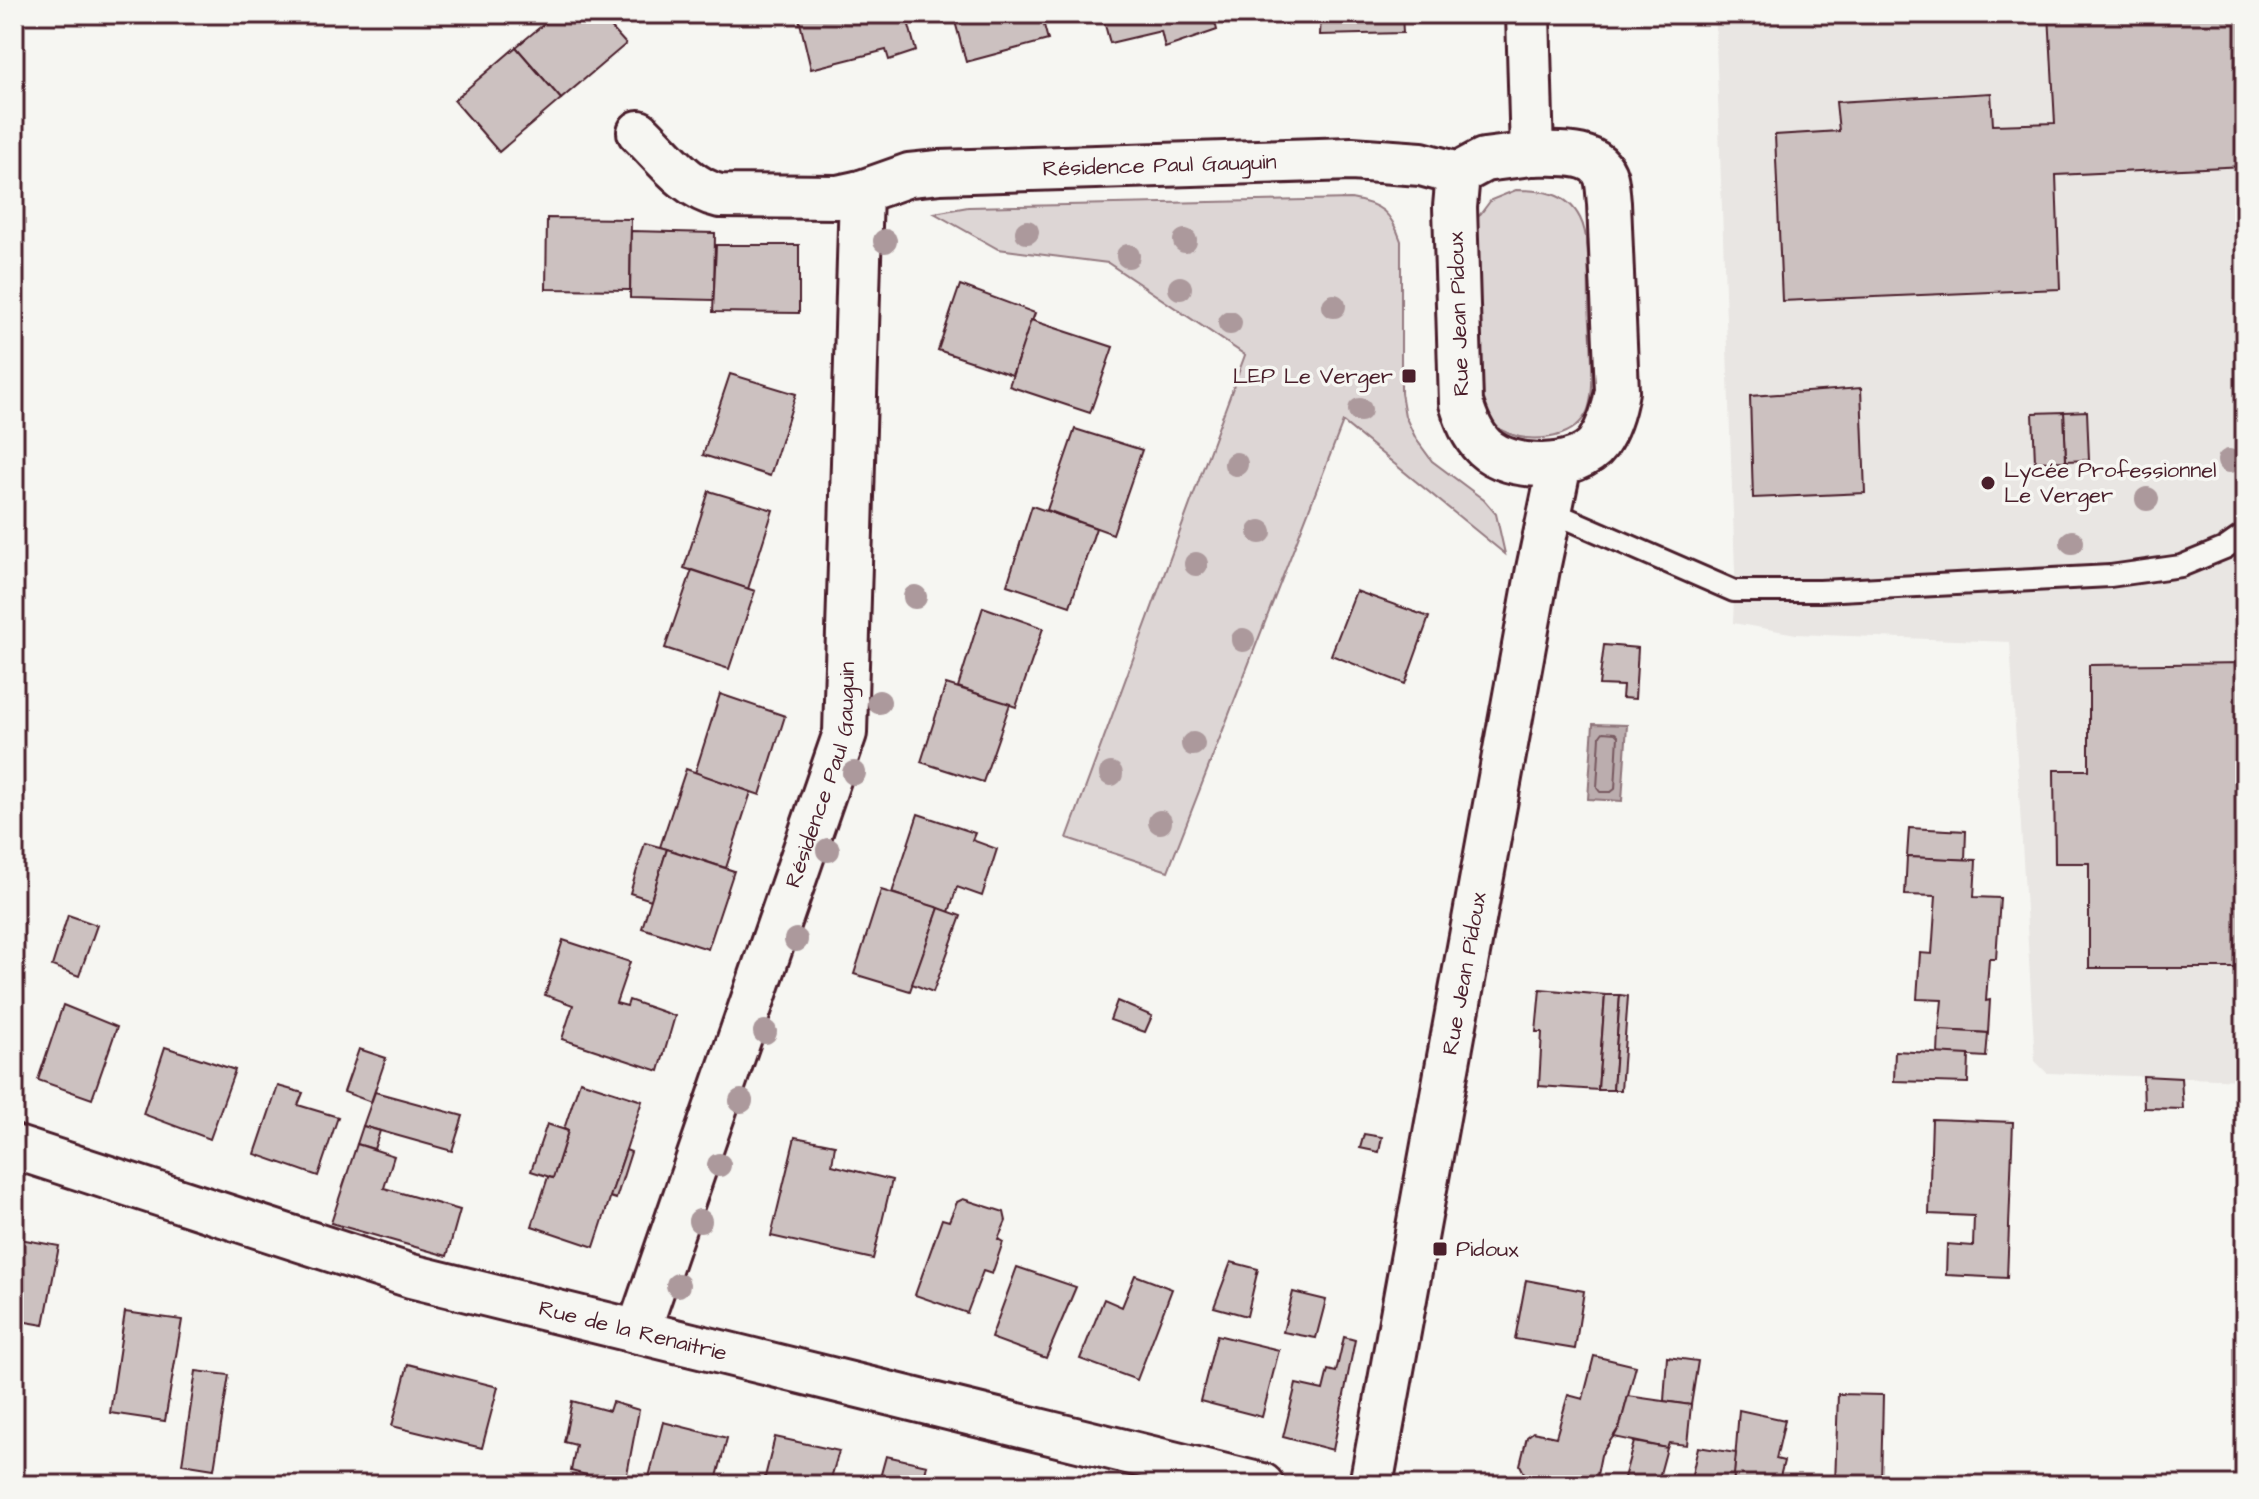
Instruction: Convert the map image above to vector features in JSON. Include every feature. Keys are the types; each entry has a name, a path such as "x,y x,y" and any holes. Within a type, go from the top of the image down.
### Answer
{"street":[{"path":"1528,14 1532,154"},
{"name":"Résidence Paul Gauguin","path":"639,132 693,184 705,192 720,196 838,197 909,175 939,172 1352,159 1421,164 1458,174"},
{"name":"Rue Jean Pidoux","path":"1532,154 1579,156 1597,163 1606,178 1609,203 1617,391 1613,415 1597,445 1582,457 1560,464 1526,464 1502,459 1484,447 1469,427 1461,403 1455,207 1458,174 1484,160 1532,154"},
{"name":"Résidence Paul Gauguin","path":"638,1332 845,733 861,192"},
{"name":"Rue Jean Pidoux","path":"1371,1485 1560,464"},
{"name":"Rue de la Renaitrie","path":"14,1147 411,1276 1262,1485"}],"lane":[{"path":"1550,511 1734,591 1820,591 2110,576 2181,566 2225,548 2245,534"}],"shaded area":[{"name":"Lycée Professionnel Le Verger","path":"1715,14 2245,14 2245,1080 2047,1073 2035,1061 2010,642 1796,634 1733,623 1735,571"},
{"path":"1516,190 1552,194 1568,203 1575,209 1584,227 1587,248 1592,364 1590,404 1579,423 1560,435 1548,438 1524,438 1503,431 1490,418 1477,391 1476,220 1491,200"},
{"path":"1351,199 1384,211 1401,241 1401,393 1405,416 1416,439 1432,461 1484,500 1496,514 1505,554 1343,422 1168,871 1067,838 1245,355 1108,263 998,249 934,213 968,207"}],"water":[{"path":"1593,724 1627,725 1622,801 1588,799"}],"building":[{"path":"556,14 599,14 626,44 561,99 516,47"},
{"path":"798,14 906,14 916,51 889,60 886,50 811,69"},
{"path":"953,14 1041,14 1048,40 966,62"},
{"path":"1102,14 1213,14 1217,30 1165,48 1161,31 1110,43"},
{"path":"1321,14 1402,14 1403,33 1320,35"},
{"path":"2049,14 2245,14 2245,166 2056,175 2060,289 1782,301 1775,135 1839,131 1836,102 1991,93 1993,125 2055,123"},
{"path":"516,47 561,99 499,152 454,100"},
{"path":"547,218 631,219 630,290 546,289"},
{"path":"631,231 715,233 714,300 630,298"},
{"path":"716,245 799,245 799,313 713,312"},
{"path":"960,285 1035,313 1012,375 938,350"},
{"path":"1031,320 1113,347 1090,413 1009,386"},
{"path":"730,374 796,394 770,476 703,455"},
{"path":"1861,388 1865,493 1753,498 1750,396"},
{"path":"2087,411 2089,460 2066,461 2064,412"},
{"path":"2064,412 2066,461 2035,462 2033,413"},
{"path":"1075,429 1142,450 1113,534 1047,510"},
{"path":"709,491 773,510 748,589 684,568"},
{"path":"1032,506 1096,528 1070,606 1007,585"},
{"path":"692,570 755,591 729,669 665,648"},
{"path":"1356,591 1429,617 1405,684 1331,655"},
{"path":"983,607 1043,628 1016,707 958,687"},
{"path":"1604,645 1638,648 1635,699 1622,698 1623,686 1599,685"},
{"path":"2245,663 2244,1021 2243,968 2089,968 2089,863 2055,863 2054,770 2089,770 2089,665"},
{"path":"946,684 1010,704 983,782 921,762"},
{"path":"720,694 785,716 760,795 695,773"},
{"path":"686,769 751,792 726,868 660,847"},
{"path":"918,814 975,833 972,840 997,849 982,896 957,887 949,912 892,893"},
{"path":"1909,828 1966,831 1965,860 1907,857"},
{"path":"645,843 667,849 651,900 630,893"},
{"path":"667,849 734,871 708,949 642,928"},
{"path":"1907,857 1976,860 1974,897 2000,898 1996,959 1989,959 1986,1001 1990,1000 1988,1033 1939,1030 1942,1000 1917,999 1920,953 1932,954 1936,896 1905,895"},
{"path":"881,890 939,908 910,991 854,974"},
{"path":"939,908 961,916 933,992 912,984"},
{"path":"68,915 97,925 79,976 52,966"},
{"path":"563,940 630,962 616,1003 627,1006 629,1000 675,1016 659,1071 562,1039 573,1005 545,995"},
{"path":"1540,989 1605,995 1598,1090 1539,1086 1542,1032 1536,1032"},
{"path":"1605,995 1620,995 1613,1090 1598,1090"},
{"path":"1620,995 1628,996 1621,1090 1613,1090"},
{"path":"1117,1001 1152,1016 1145,1032 1110,1020"},
{"path":"63,1005 117,1027 92,1099 38,1080"},
{"path":"1939,1030 1988,1033 1986,1057 1938,1054"},
{"path":"165,1047 235,1070 210,1139 143,1114"},
{"path":"359,1049 386,1058 371,1102 344,1092"},
{"path":"1895,1051 1969,1055 1968,1083 1894,1081"},
{"path":"2143,1076 2181,1078 2183,1109 2144,1108"},
{"path":"580,1081 642,1101 594,1247 532,1226 548,1177 553,1178 568,1131 564,1129"},
{"path":"278,1086 303,1093 298,1105 338,1117 318,1176 255,1154"},
{"path":"375,1092 463,1116 452,1151 363,1126"},
{"path":"1932,1119 2013,1122 2007,1278 1946,1275 1947,1244 1973,1246 1974,1216 1929,1214"},
{"path":"547,1124 568,1131 553,1178 531,1171"},
{"path":"363,1126 380,1131 374,1149 357,1144"},
{"path":"1364,1134 1382,1137 1379,1152 1360,1148"},
{"path":"795,1137 835,1145 832,1165 892,1180 873,1259 771,1236"},
{"path":"357,1144 394,1156 384,1188 460,1210 447,1256 331,1223"},
{"path":"626,1150 631,1152 616,1199 610,1197"},
{"path":"963,1199 1004,1212 1006,1221 998,1239 1003,1242 992,1274 983,1271 967,1313 915,1295 942,1219 949,1221 957,1202"},
{"path":"14,1238 59,1246 44,1325 14,1320"},
{"path":"1231,1262 1258,1269 1247,1316 1214,1307"},
{"path":"1017,1267 1076,1287 1046,1358 991,1338"},
{"path":"1135,1275 1172,1289 1137,1380 1080,1359 1104,1299 1122,1307"},
{"path":"1526,1280 1584,1291 1575,1349 1515,1339"},
{"path":"1293,1292 1326,1300 1316,1338 1283,1332"},
{"path":"125,1312 182,1320 165,1421 110,1413"},
{"path":"1217,1335 1279,1350 1262,1417 1200,1401"},
{"path":"1344,1337 1355,1340 1333,1450 1283,1437 1296,1384 1323,1390 1328,1370 1336,1372"},
{"path":"1594,1356 1636,1366 1620,1426 1601,1455 1595,1485 1533,1485 1535,1479 1526,1477 1520,1465 1527,1437 1533,1432 1556,1437 1568,1395 1583,1399"},
{"path":"1667,1357 1698,1361 1691,1405 1664,1401"},
{"path":"408,1364 498,1387 482,1448 392,1426"},
{"path":"2239,1369 2245,1369 2245,1455 2244,1455"},
{"path":"196,1371 229,1375 214,1469 182,1464"},
{"path":"1838,1394 1883,1395 1881,1485 1835,1485"},
{"path":"1628,1396 1691,1405 1687,1445 1669,1443 1667,1448 1614,1437"},
{"path":"572,1401 609,1411 612,1402 639,1410 625,1485 571,1471 576,1445 564,1442"},
{"path":"1739,1410 1785,1420 1776,1459 1784,1461 1778,1485 1733,1485"},
{"path":"663,1422 727,1438 715,1485 647,1485"},
{"path":"775,1437 839,1451 829,1485 763,1485"},
{"path":"1634,1442 1667,1448 1657,1485 1622,1485"},
{"path":"1698,1447 1736,1453 1733,1485 1657,1485 1659,1479 1690,1484"},
{"path":"886,1456 927,1465 924,1479 941,1485 878,1485"},
{"path":"235,1474 257,1477 256,1485 233,1485"}],"place":[{"name":"LEP Le Verger","path":"1409,376"},
{"name":"Lycée Professionnel Le Verger","path":"1988,483"},
{"name":"Pidoux","path":"1440,1249"}]}
